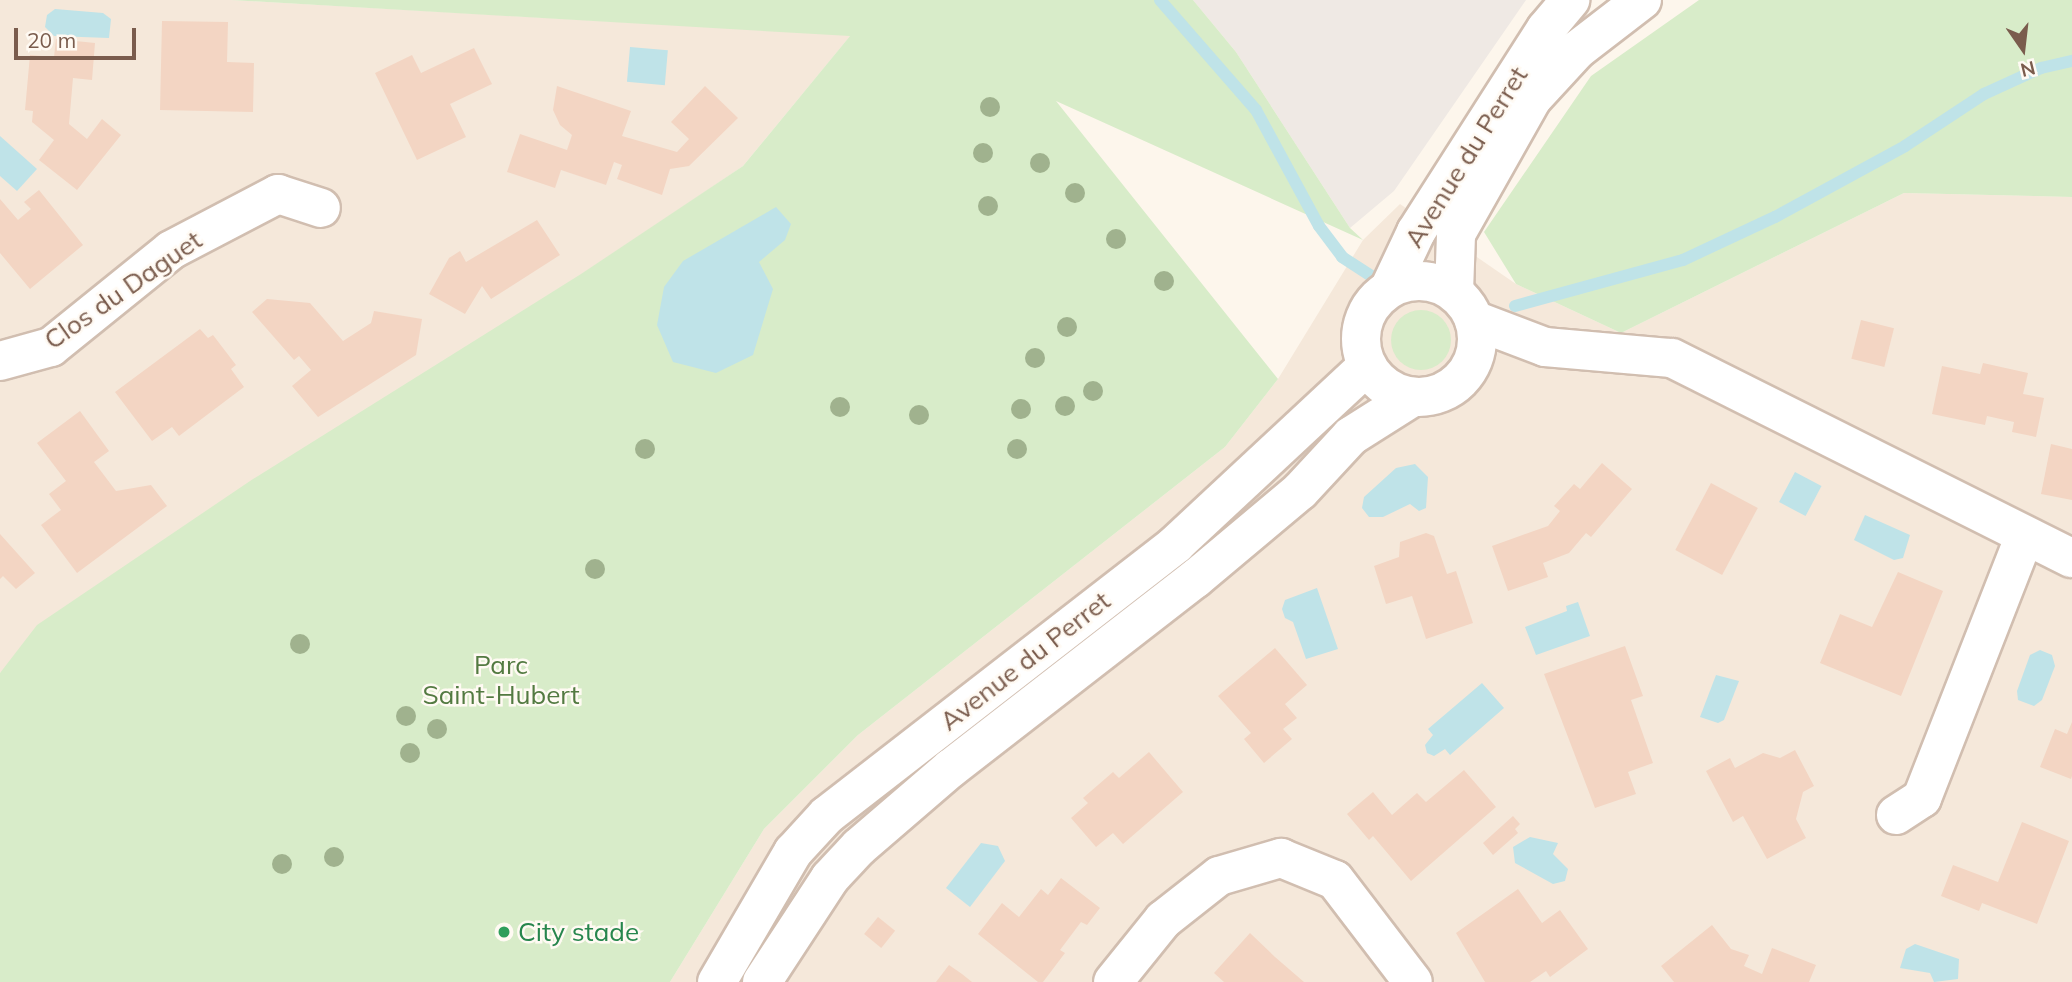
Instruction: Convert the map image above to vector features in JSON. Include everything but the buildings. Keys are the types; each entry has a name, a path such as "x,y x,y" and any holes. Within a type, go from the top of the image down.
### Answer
{"street":[{"name":"Avenue du Perret","path":"1391,287 1416,232 1546,29 1570,0"},
{"name":"Avenue du Perret","path":"1464,306 1456,234 1532,99 1577,50 1642,0"},
{"path":"1546,29 1577,50"},
{"name":"Clos du Daguet","path":"0,361 51,347 171,250 278,194 321,208"},
{"path":"1464,306 1478,344 1468,371 1447,391 1411,398 1386,386 1367,366 1362,329 1368,312 1391,287 1416,282 1436,284 1464,306 1545,347 1672,358 2072,558"},
{"path":"1468,371 1545,347"},
{"name":"Avenue du Perret","path":"717,982 793,852 827,815 1176,544 1367,366"},
{"name":"Avenue du Perret","path":"762,982 830,878 866,839 951,768 1195,579 1300,491 1351,436 1411,398"},
{"path":"1896,815 1922,798 2025,535"},
{"path":"1113,982 1163,920 1219,876 1281,858 1335,880 1413,982"}],"shaded area":[{"path":"0,0 231,0 851,35 743,166 0,673"},
{"path":"1193,0 1526,0 1394,191 1350,228 1236,52"},
{"path":"1904,193 2072,197 2072,982 670,982 764,829 858,735 1225,447 1278,379 1363,240 1400,204 1516,284 1621,333"}],"green space":[{"name":"Parc Saint-Hubert","path":"231,0 1193,0 1236,52 1350,228 1363,240 1056,101 1278,379 1225,447 858,735 764,829 670,982 0,982 0,673 37,625 253,479 581,274 743,166 850,36"},
{"path":"1699,0 2072,0 2072,197 1904,193 1621,333 1516,284 1484,232 1591,76"},
{"path":"1421,310 1438,315 1446,323 1451,340 1446,357 1438,365 1421,370 1404,365 1396,357 1391,340 1396,323 1404,315"}],"water":[{"path":"55,9 103,13 111,19 109,38 54,36 45,27 47,15"},
{"path":"630,47 668,50 665,85 627,82"},
{"path":"0,136 37,169 17,191 0,176"},
{"path":"776,207 791,224 785,240 759,262 773,289 753,355 716,373 673,362 657,325 664,287 683,261"},
{"path":"1415,464 1428,477 1426,508 1419,511 1410,504 1383,517 1369,517 1362,508 1364,497 1396,468"},
{"path":"1795,472 1821,486 1806,516 1779,502"},
{"path":"1865,515 1910,535 1903,558 1894,560 1854,540"},
{"path":"1317,588 1338,649 1306,659 1293,622 1285,618 1282,609 1285,600"},
{"path":"1578,602 1590,636 1536,655 1525,627 1567,611 1566,606"},
{"path":"2040,650 2052,655 2055,666 2042,700 2034,706 2018,700 2017,691 2030,655"},
{"path":"1716,675 1739,681 1724,720 1718,723 1700,717"},
{"path":"1482,683 1504,708 1450,755 1445,749 1434,756 1427,753 1425,745 1433,735 1428,729"},
{"path":"1530,837 1558,843 1553,854 1568,869 1565,881 1553,884 1515,863 1513,847"},
{"path":"981,843 998,846 1005,861 970,907 946,888"},
{"path":"1915,944 1959,959 1958,979 1934,982 1930,973 1900,968 1906,949"}],"waterway":[{"path":"1160,0 1256,110 1319,226 1342,257 1373,277"},
{"path":"1515,306 1683,260 1775,217 1905,146 1984,94 2041,68 2072,61"}],"place":[{"name":"City stade","path":"504,932"}]}
